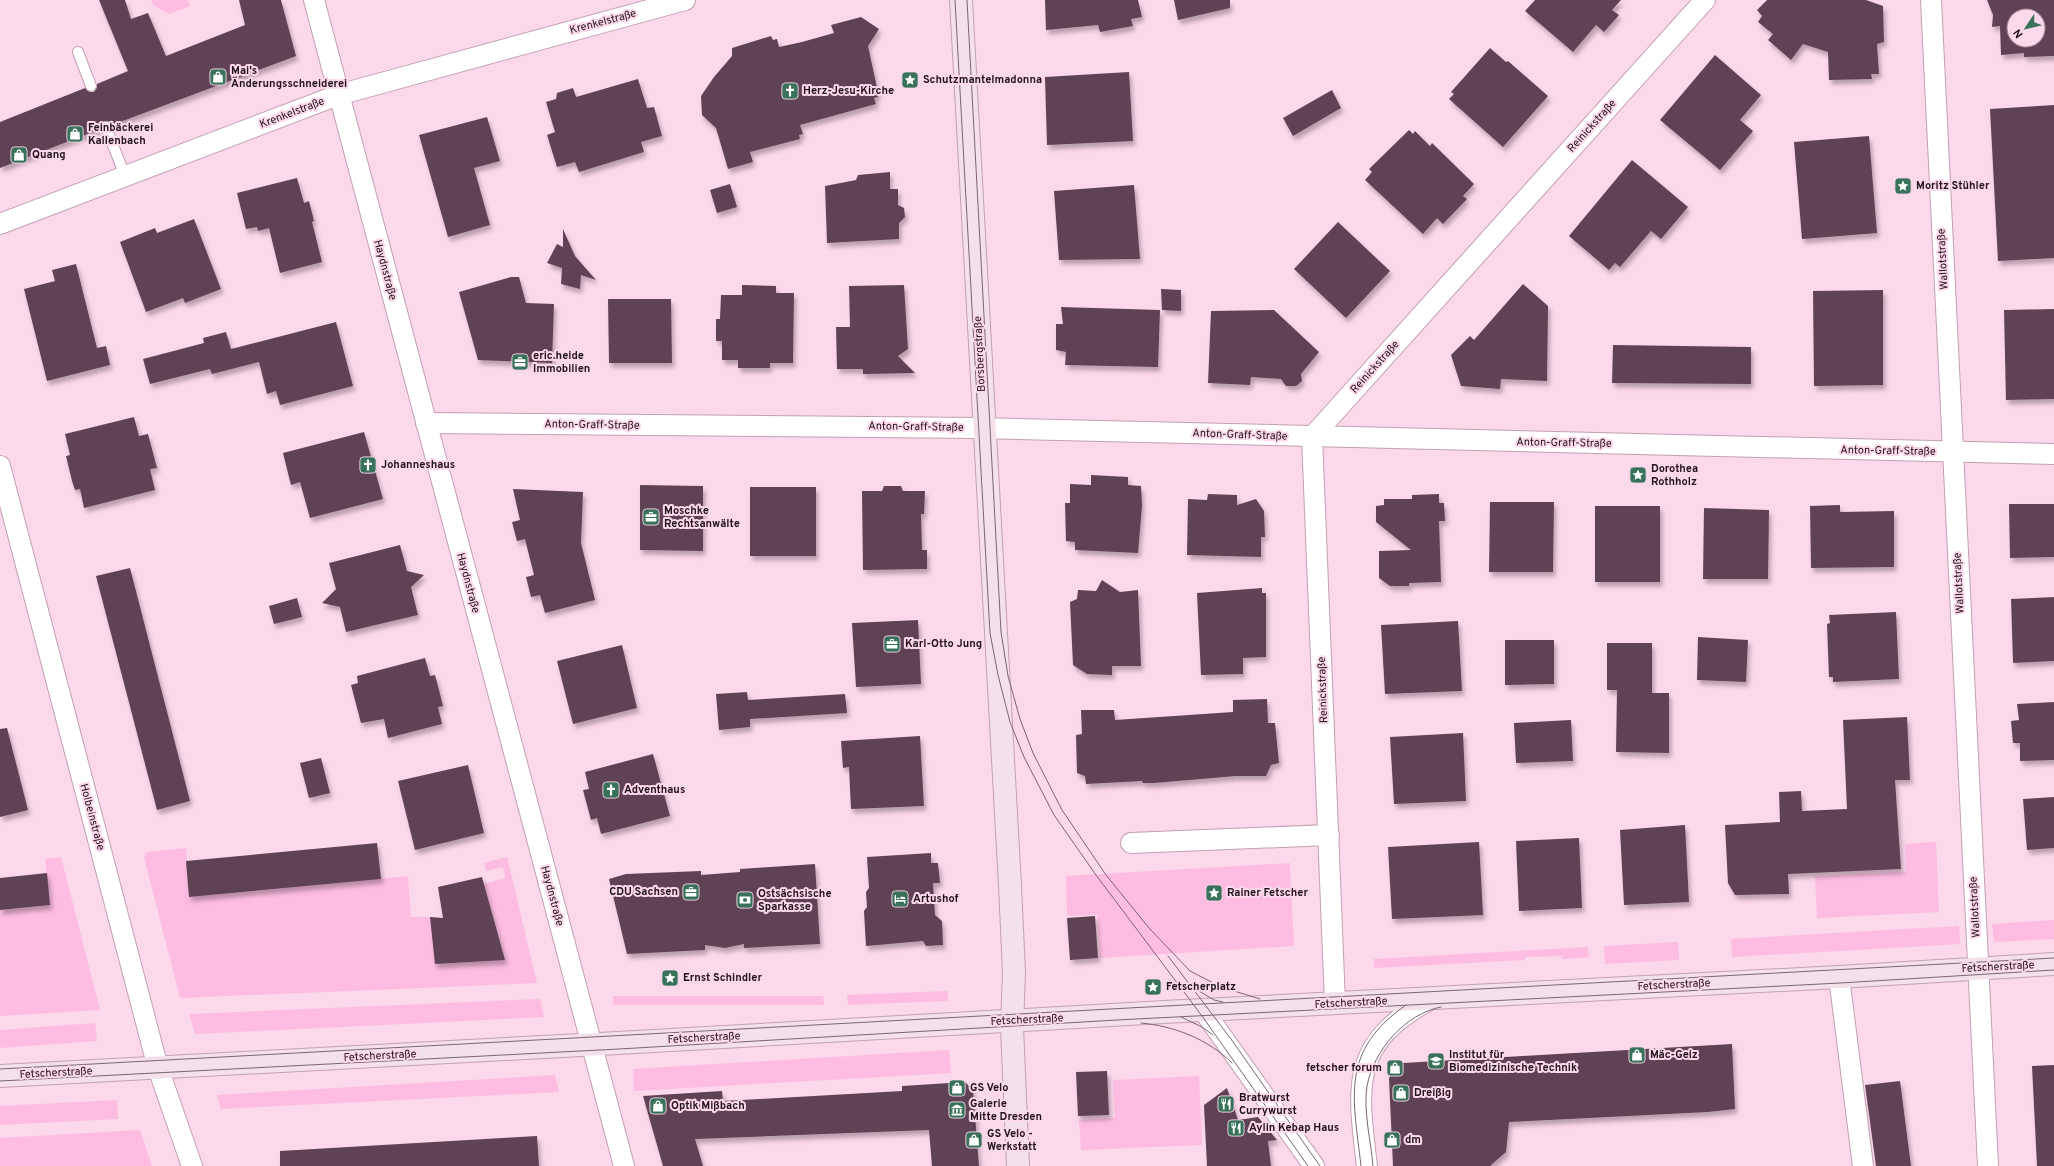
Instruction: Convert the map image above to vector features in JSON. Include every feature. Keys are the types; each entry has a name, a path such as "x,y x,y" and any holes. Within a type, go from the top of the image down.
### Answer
{"main road":[{"name":"Borsbergstraße","path":"961,0 1014,972 1012,1020 1018,1166"},
{"name":"Fetscherstraße","path":"0,1076 1012,1020 1839,977 2054,964"}],"street":[{"name":"Haydnstraße","path":"314,0 338,95 624,1166"},
{"name":"Krenkelstraße","path":"0,224 338,95 641,6 685,0"},
{"name":"Reinickstraße","path":"1329,835 1312,437 1705,0"},
{"name":"Wallotstraße","path":"1931,0 1988,1166"},
{"name":"Anton-Graff-Straße","path":"426,423 984,428 2054,454"},
{"name":"Holbeinstraße","path":"0,466 158,1068 192,1166"},
{"path":"1131,843 1329,835 1336,1003"},
{"path":"1839,977 1863,1166"},
{"path":"1367,1166 1360,1108 1361,1085 1366,1065 1384,1033 1408,1014 1433,998"},
{"path":"1203,1010 1314,1166"}],"lane":[{"path":"78,52 91,86"},
{"path":"106,127 124,176"}],"shaded area":[{"path":"151,0 188,0 190,6 169,14 153,5"},
{"path":"1936,842 1939,912 1817,918 1815,876 1906,872 1905,844"},
{"path":"186,848 190,897 408,876 411,917 430,917 505,960 484,884 505,878 503,867 486,871 484,863 507,857 537,983 180,998 144,857 147,852"},
{"path":"61,857 100,1010 0,1016 0,910 50,905 45,859"},
{"path":"1290,863 1294,946 1100,958 1097,915 1067,916 1066,876"},
{"path":"2054,920 2054,939 1994,942 1992,924"},
{"path":"1959,926 1960,944 1732,957 1731,939"},
{"path":"1678,942 1679,960 1605,964 1604,946"},
{"path":"1588,947 1589,957 1562,959 1562,956 1525,957 1525,960 1374,968 1374,959"},
{"path":"948,991 948,1001 848,1005 847,995"},
{"path":"613,996 823,996 824,1005 613,1005"},
{"path":"540,999 544,1017 195,1034 189,1014"},
{"path":"95,1023 97,1041 0,1048 0,1030"},
{"path":"949,1050 951,1073 634,1091 633,1069"},
{"path":"555,1075 559,1092 221,1109 217,1095"},
{"path":"1199,1076 1202,1145 1081,1150 1079,1120 1115,1118 1113,1080"},
{"path":"117,1100 118,1119 0,1125 0,1106"},
{"path":"140,1130 152,1166 0,1166 0,1138"}],"building":[{"path":"99,0 125,0 131,19 148,13 166,56 245,25 239,0 281,0 296,56 112,125 110,122 104,121 101,123 100,129 0,168 0,122 85,88 90,92 94,92 97,84 128,71"},
{"path":"1045,0 1138,0 1142,17 1131,19 1133,26 1100,32 1098,25 1046,30"},
{"path":"1174,0 1230,0 1230,8 1178,20"},
{"path":"1535,0 1621,0 1612,10 1619,15 1604,32 1596,25 1573,52 1525,11"},
{"path":"1767,0 1866,0 1883,6 1884,42 1877,44 1879,74 1871,74 1872,79 1829,80 1828,52 1803,44 1791,60 1768,40 1773,34 1758,22 1762,16 1757,10"},
{"path":"1987,0 2054,0 2054,56 2024,57 2024,53 2001,55 2000,26 1992,27 1993,15"},
{"name":"Herz-Jesu-Kirche","path":"861,17 879,29 868,46 878,97 874,98 876,104 800,125 803,134 799,135 800,139 750,152 753,162 728,169 716,128 702,115 701,96 714,77 732,56 732,48 771,36 773,40 777,39 779,47 802,42 834,33 831,25"},
{"path":"1490,48 1506,62 1508,61 1548,96 1503,147 1449,99 1454,94 1451,92"},
{"path":"1715,55 1761,95 1740,120 1753,131 1720,170 1660,120"},
{"path":"1129,72 1133,141 1047,145 1045,77"},
{"path":"638,79 647,108 654,107 662,136 641,142 644,152 579,172 575,162 557,167 547,135 555,132 546,102 556,99 557,93 573,88 576,97"},
{"path":"1332,90 1341,108 1293,136 1283,118"},
{"path":"2054,105 2054,258 1998,261 1990,109"},
{"path":"487,117 500,161 474,168 490,225 448,237 419,135"},
{"path":"1409,130 1413,134 1415,131 1430,146 1432,143 1474,184 1463,196 1467,199 1443,224 1437,218 1423,234 1365,180 1372,172 1369,169"},
{"path":"1869,136 1877,233 1802,239 1794,142"},
{"path":"1632,160 1688,207 1661,239 1651,231 1620,267 1615,263 1609,270 1569,236"},
{"path":"890,172 890,189 898,189 898,205 904,208 905,217 899,223 899,239 827,243 825,186 856,180 858,175"},
{"path":"297,178 304,203 309,201 314,221 312,222 322,262 280,273 269,228 258,231 257,227 246,229 237,193"},
{"path":"730,184 737,207 717,213 710,190"},
{"path":"1134,185 1140,259 1059,260 1054,191"},
{"path":"194,219 221,289 185,303 183,298 146,312 120,242 155,228 157,233"},
{"path":"1338,222 1390,271 1346,318 1294,269"},
{"path":"563,229 575,256 596,280 581,275 580,289 561,284 562,268 547,263 557,244 563,247"},
{"path":"76,264 97,348 106,346 110,365 47,381 24,289 55,281 52,270"},
{"path":"511,277 519,277 526,303 554,304 552,363 478,360 459,292"},
{"path":"1523,284 1548,306 1547,381 1501,379 1500,389 1461,386 1451,355 1470,336 1474,340"},
{"path":"742,285 776,286 776,293 794,293 793,363 770,363 770,368 738,368 738,360 722,360 722,341 716,341 716,319 720,319 721,295 742,295"},
{"path":"904,285 908,349 898,356 915,373 863,374 863,369 837,369 836,327 850,327 849,286"},
{"path":"1161,289 1181,290 1181,311 1162,310"},
{"path":"1883,290 1883,385 1814,386 1813,291"},
{"path":"608,299 671,299 672,363 609,363"},
{"path":"1061,307 1160,310 1158,367 1065,365 1066,352 1056,350 1056,324 1063,324"},
{"path":"2054,309 2054,399 2006,400 2004,310"},
{"path":"1274,310 1319,352 1301,374 1302,381 1296,386 1286,386 1281,379 1251,377 1250,385 1208,383 1211,311"},
{"path":"336,322 353,386 280,405 276,391 267,394 259,362 212,374 210,369 150,384 143,359 204,343 203,338 226,332 231,349"},
{"path":"1613,345 1751,347 1751,384 1612,383"},
{"path":"134,417 139,436 148,434 157,468 150,469 155,490 84,508 80,489 75,490 72,481 66,456 70,455 65,434"},
{"path":"364,432 383,499 310,518 300,482 291,485 283,453"},
{"path":"1091,475 1128,477 1128,485 1141,486 1142,506 1138,553 1075,550 1075,542 1066,541 1065,503 1070,503 1070,484 1091,485"},
{"path":"640,485 703,486 703,551 640,550"},
{"path":"884,486 901,486 903,491 925,491 924,514 921,514 922,550 927,550 927,569 863,570 862,491 882,491"},
{"path":"750,487 816,487 816,556 750,556"},
{"path":"513,489 583,492 581,543 595,600 545,613 540,595 531,597 526,577 534,575 525,539 517,541 512,522 520,520"},
{"path":"1208,494 1237,495 1237,505 1256,499 1264,511 1265,537 1261,537 1261,557 1187,555 1188,499 1207,500"},
{"path":"1439,494 1439,503 1444,503 1445,521 1439,521 1441,582 1409,583 1409,586 1390,586 1379,578 1379,551 1411,550 1376,522 1376,506 1384,505 1384,499 1412,499 1412,495"},
{"path":"1490,502 1554,502 1553,572 1489,572"},
{"path":"2009,504 2054,504 2054,557 2010,558"},
{"path":"1840,505 1840,512 1894,511 1894,567 1811,568 1810,506"},
{"path":"1595,506 1660,506 1660,582 1595,582"},
{"path":"1704,508 1769,510 1768,579 1703,579"},
{"path":"400,545 407,571 424,575 411,587 418,615 346,632 340,607 322,603 336,589 329,563"},
{"path":"130,568 190,801 157,810 96,576"},
{"path":"1102,580 1120,592 1138,590 1141,666 1112,666 1112,675 1087,674 1073,665 1070,602 1077,599 1078,590 1096,591"},
{"path":"1262,588 1262,593 1266,593 1266,657 1243,658 1243,674 1201,675 1197,593"},
{"path":"2054,597 2054,661 2013,663 2011,599"},
{"path":"297,598 302,617 274,624 269,606"},
{"path":"1896,612 1899,679 1833,682 1833,677 1829,677 1827,624 1830,623 1829,615"},
{"path":"918,620 921,684 856,687 852,623"},
{"path":"1458,621 1462,691 1385,694 1381,625"},
{"path":"1698,637 1748,640 1746,682 1697,680"},
{"path":"1505,640 1554,640 1554,684 1505,685"},
{"path":"1607,643 1652,643 1652,693 1669,693 1669,753 1616,752 1617,690 1607,690"},
{"path":"622,645 637,708 573,724 557,661"},
{"path":"425,658 430,676 435,675 439,690 443,706 438,707 442,724 388,738 384,719 361,723 351,685 358,683 357,676"},
{"path":"747,692 748,700 845,694 847,713 750,719 750,727 719,730 716,694"},
{"path":"1267,699 1268,723 1275,723 1279,763 1271,765 1266,776 1236,776 1154,783 1143,783 1142,781 1086,784 1085,776 1077,773 1076,735 1082,734 1081,710 1114,710 1115,720 1233,712 1233,700"},
{"path":"2054,702 2054,760 2020,761 2020,743 2013,743 2011,721 2019,720 2017,704"},
{"path":"1907,717 1910,780 1895,780 1901,869 1788,874 1789,894 1735,895 1728,883 1725,825 1780,822 1779,792 1801,791 1802,811 1847,809 1843,720"},
{"path":"1571,720 1573,761 1516,763 1514,723"},
{"path":"7,728 28,810 0,817 0,729"},
{"path":"1463,733 1466,801 1394,804 1390,737"},
{"path":"920,736 924,806 851,809 849,767 843,768 841,741"},
{"path":"653,754 670,816 601,834 597,818 591,820 583,790 589,789 585,772"},
{"path":"321,758 330,793 309,798 300,763"},
{"path":"468,765 484,833 415,850 398,781"},
{"path":"2054,797 2054,848 2027,850 2023,799"},
{"path":"1685,825 1689,902 1624,905 1620,830"},
{"path":"1579,838 1582,908 1519,911 1516,841"},
{"path":"1479,842 1483,915 1392,919 1388,847"},
{"path":"377,843 381,879 189,897 186,861"},
{"name":"Artushof","path":"931,853 931,863 938,863 940,883 933,883 935,915 942,921 943,945 926,946 923,941 866,946 864,911 867,907 866,892 869,888 867,857"},
{"path":"815,864 820,944 744,948 744,944 725,948 705,945 705,950 627,954 609,879 626,874 701,871 701,875 740,872 740,869"},
{"path":"47,873 50,905 0,910 0,878"},
{"path":"482,877 505,960 435,964 430,917 443,918 438,887"},
{"path":"1095,916 1098,958 1070,960 1067,918"},
{"path":"1732,1044 1735,1109 1708,1112 1509,1122 1506,1152 1490,1166 1393,1166 1389,1078 1395,1068 1403,1063"},
{"path":"2054,1065 2054,1166 2037,1166 2032,1066"},
{"path":"1107,1071 1109,1115 1078,1116 1076,1072"},
{"path":"1900,1081 1911,1166 1876,1166 1865,1085"},
{"path":"965,1082 973,1090 979,1166 932,1166 929,1130 695,1139 703,1166 663,1166 643,1096 722,1091 723,1101 902,1091 902,1086"},
{"name":"Aylin Kebap Haus","path":"1227,1088 1238,1120 1258,1117 1277,1140 1268,1141 1271,1166 1207,1166 1204,1105"},
{"path":"537,1136 539,1166 280,1166 280,1151"}],"tram line":[{"path":"955,0 990,633 998,675 1010,722 1024,757 1054,815 1096,875 1202,1016 1308,1166"},
{"path":"967,0 1001,632 1008,676 1020,719 1033,753 1062,810 1106,875 1149,928 1190,971 1221,987 1260,999"},
{"path":"1168,956 1231,1039 1320,1166"},
{"path":"0,1069 2054,958"},
{"path":"0,1081 619,1049 1117,1020 1840,983 2054,970"},
{"path":"1194,988 1214,1000 1223,1002"},
{"path":"1361,1166 1354,1096 1356,1076 1361,1058 1370,1040 1385,1022 1406,1005"},
{"path":"1373,1166 1366,1096 1367,1086 1376,1059 1393,1036 1415,1017 1441,1007"},
{"path":"1181,1017 1202,1027 1213,1035"},
{"path":"1141,1023 1166,1027 1190,1035 1212,1047 1232,1063"}],"place":[{"name":"Mai's Änderungsschneiderei","path":"218,77"},
{"name":"Schutzmantelmadonna","path":"910,80"},
{"name":"Herz-Jesu-Kirche","path":"790,91"},
{"name":"Feinbäckerei Kallenbach","path":"75,134"},
{"name":"Quang","path":"19,155"},
{"name":"Moritz Stühler","path":"1903,186"},
{"name":"eric.heide Immobilien","path":"520,362"},
{"name":"Johanneshaus","path":"368,465"},
{"name":"Dorothea Rothholz","path":"1638,475"},
{"name":"Moschke Rechtsanwälte","path":"651,517"},
{"name":"Karl-Otto Jung","path":"892,644"},
{"name":"Adventhaus","path":"611,790"},
{"name":"CDU Sachsen","path":"691,892"},
{"name":"Rainer Fetscher","path":"1214,893"},
{"name":"Artushof","path":"900,899"},
{"name":"Ostsächsische Sparkasse","path":"745,900"},
{"name":"Ernst Schindler","path":"670,978"},
{"name":"Fetscherplatz","path":"1153,987"},
{"name":"Mäc-Geiz","path":"1637,1055"},
{"name":"Institut für Biomedizinische Technik","path":"1436,1061"},
{"name":"fetscher forum","path":"1395,1068"},
{"name":"GS Velo","path":"957,1088"},
{"name":"Dreißig","path":"1401,1093"},
{"name":"Bratwurst Currywurst","path":"1226,1104"},
{"name":"Optik Mißbach","path":"658,1106"},
{"name":"Galerie Mitte Dresden","path":"957,1110"},
{"name":"Aylin Kebap Haus","path":"1236,1128"},
{"name":"GS Velo - Werkstatt","path":"974,1140"},
{"name":"dm","path":"1392,1140"}]}
